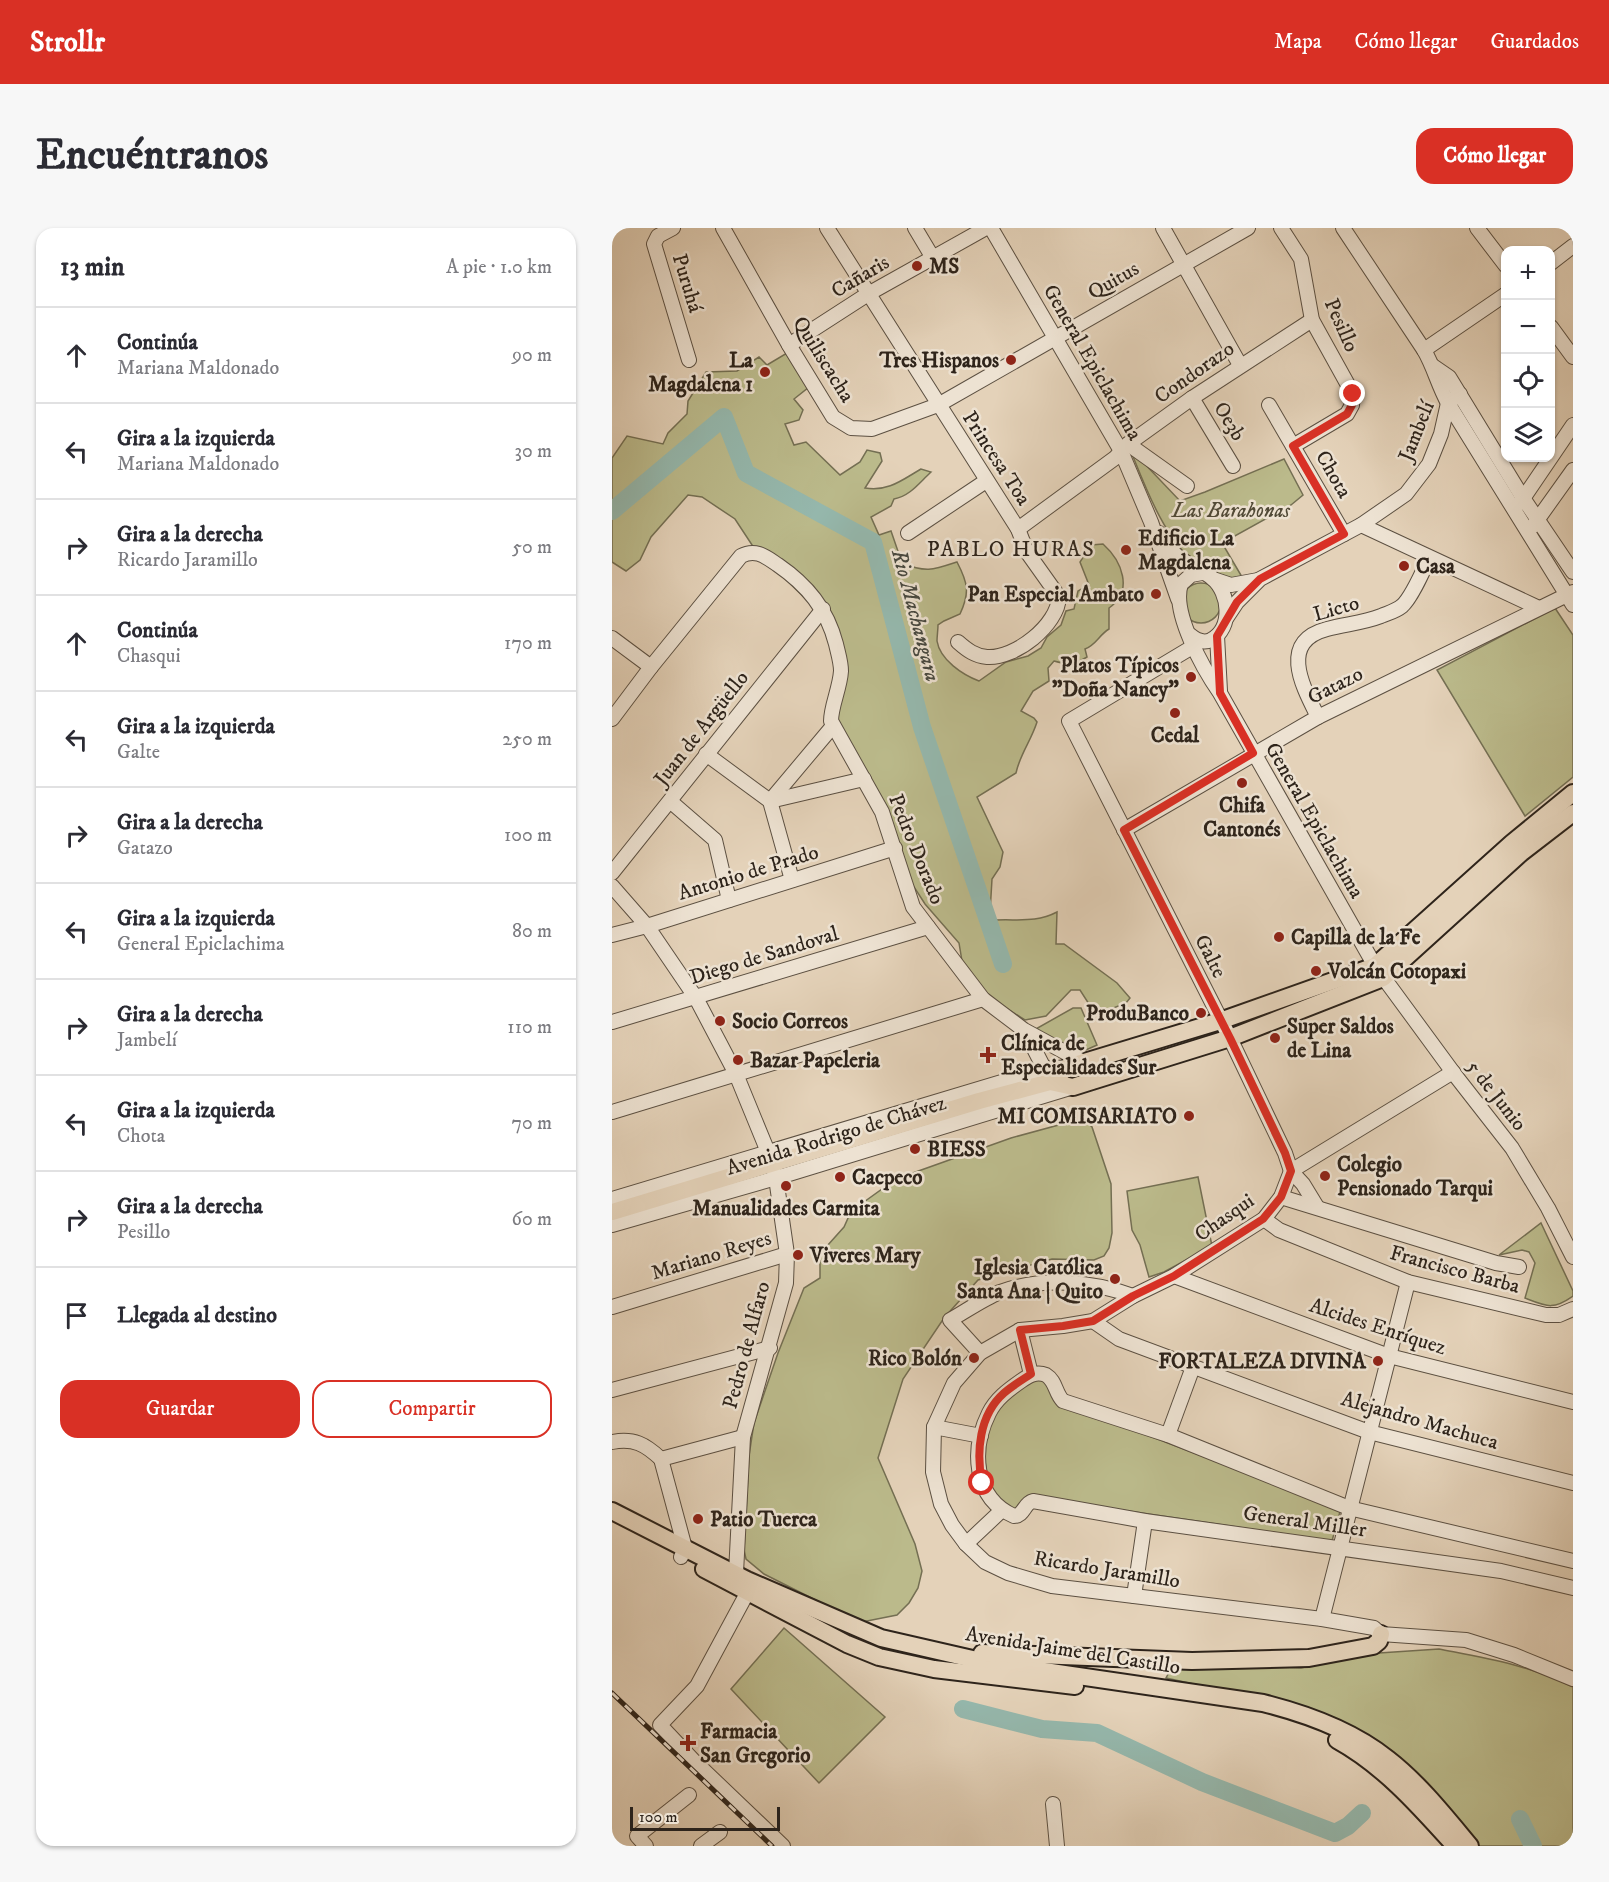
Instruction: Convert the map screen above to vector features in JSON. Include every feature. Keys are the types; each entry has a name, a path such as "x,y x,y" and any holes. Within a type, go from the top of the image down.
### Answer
{"main road":[{"name":"Avenida Rodrigo de Chávez","path":"612,1212 979,1101 1075,1065 1379,972 1512,843 1573,793"},
{"name":"Avenida Rodrigo de Chávez","path":"1048,1076 1073,1087 1230,1038 1379,972 1573,813"},
{"name":"Avenida Jaime del Castillo","path":"612,1510 847,1644 888,1659 959,1673 1147,1695 1249,1711 1304,1726 1333,1738 1366,1758 1410,1795 1455,1846"},
{"name":"Avenida Jaime del Castillo","path":"612,1523 683,1552"},
{"name":"Avenida Jaime del Castillo","path":"742,1584 881,1638 990,1663 1220,1695 1291,1710 1339,1729 1388,1758 1470,1846"},
{"path":"943,1651 1192,1661 1297,1658 1373,1646 1382,1634"}],"street":[{"name":"Puruhá","path":"673,228 658,236 654,244 689,360"},
{"name":"Quiliscacha","path":"723,228 789,345 833,417 851,428 872,429 938,405"},
{"name":"Princesa Toa","path":"827,228 1018,529 1027,552 1059,597 1055,615 1037,634 1022,646 1004,655 987,657 970,652 958,642"},
{"path":"915,228 933,258"},
{"name":"Cañaris","path":"789,345 868,294 986,228"},
{"name":"General Epiclachima","path":"991,228 1124,448 1178,601"},
{"path":"1163,228 1240,365"},
{"name":"Quitus","path":"938,405 1248,228"},
{"name":"Pesillo","path":"1281,228 1301,260 1312,320 1353,394 1352,405 1347,414 1293,446"},
{"path":"1342,228 1424,350 1433,366 1438,386 1514,512 1571,598"},
{"path":"1477,228 1501,259"},
{"path":"1555,259 1573,246"},
{"path":"1424,350 1501,297"},
{"name":"Condorazo","path":"1018,529 1192,398 1312,320"},
{"path":"1555,332 1573,357"},
{"path":"1433,366 1449,377 1573,572"},
{"name":"Jambelí","path":"1207,576 1231,585 1260,579 1361,525 1406,494 1430,464 1441,434 1448,402 1460,394"},
{"name":"Oe3b","path":"1192,398 1233,466"},
{"name":"Chota","path":"1269,405 1344,534"},
{"path":"1514,512 1573,425"},
{"path":"1124,448 1187,486"},
{"path":"1528,533 1573,470"},
{"path":"908,533 986,481"},
{"name":"General Epiclachima","path":"1150,522 1176,555 1207,576"},
{"path":"1361,525 1539,608"},
{"path":"612,719 741,556 753,552 762,554 796,578 823,609 833,632 841,665 839,691 831,717 833,726 770,801"},
{"name":"Licto","path":"1318,717 1302,685 1297,666 1299,653 1306,641 1316,633 1366,622 1403,606 1430,558"},
{"path":"1191,575 1207,576 1220,588 1227,617 1217,636 1209,642 1192,641 1178,601 1181,584 1191,575"},
{"name":"Jambelí","path":"1227,617 1237,602 1260,579"},
{"name":"Gatazo","path":"1124,830 1318,717 1539,608 1571,598"},
{"name":"Juan de Argüello","path":"612,873 823,609"},
{"name":"General Epiclachima","path":"1217,636 1220,693"},
{"path":"612,638 651,667"},
{"name":"General Epiclachima","path":"1192,641 1207,673 1379,972"},
{"name":"Galte","path":"1192,641 1069,721 1230,1038 1285,1153 1291,1171 1303,1184 1317,1207"},
{"name":"Pedro Dorado","path":"833,726 882,812 913,907 983,999 1075,1065"},
{"path":"706,754 770,801 792,880"},
{"path":"770,801 864,779"},
{"path":"670,801 715,840 729,900"},
{"name":"Antonio de Prado","path":"612,935 895,848"},
{"name":"Pedro de Alfaro","path":"612,886 647,926 696,998 736,1074 772,1165 787,1254 784,1295 744,1437 742,1584 697,1686 660,1725 693,1760 783,1846"},
{"name":"Diego de Sandoval","path":"612,1022 928,927"},
{"name":"5 de Junio","path":"1379,972 1512,1148 1548,1208 1573,1257"},
{"path":"612,1112 983,999"},
{"name":"Pedro Dorado","path":"1024,1030 1048,1076"},
{"path":"1291,1171 1453,1072"},
{"name":"Avenida Rodrigo de Chávez","path":"612,1199 772,1165 1073,1087"},
{"name":"Avenida Rodrigo de Chávez","path":"612,1225 772,1165"},
{"name":"Chasqui","path":"1093,1321 1133,1296 1174,1276 1263,1219 1281,1197 1291,1171"},
{"path":"1281,1197 1519,1268"},
{"name":"Francisco Barba","path":"1263,1219 1279,1230 1408,1282 1546,1315 1559,1315 1573,1309"},
{"name":"Mariano Reyes","path":"612,1306 787,1254"},
{"name":"Alcides Enríquez","path":"1174,1276 1389,1356 1573,1402"},
{"path":"1322,1619 1408,1282"},
{"path":"980,1353 950,1320 999,1293 1034,1285 1069,1284 1106,1287 1133,1296"},
{"name":"Ricardo Jaramillo","path":"1093,1321 1020,1330 980,1353 950,1390 934,1427 933,1472 941,1504 952,1525 966,1544 985,1562 1008,1573 1052,1586 1322,1619 1374,1628 1382,1634 1466,1640 1514,1655 1573,1679"},
{"name":"Alejandro Machuca","path":"1093,1321 1119,1339 1369,1432 1573,1483"},
{"path":"966,1544 1001,1511 982,1483 978,1465 981,1436 989,1412 1004,1393 1031,1374 1020,1330"},
{"path":"612,1390 770,1347"},
{"path":"1168,1435 1193,1367"},
{"name":"General Miller","path":"1031,1374 1044,1374 1053,1381 1058,1396 1063,1401 1168,1435 1349,1508 1573,1562"},
{"path":"934,1427 981,1436"},
{"path":"661,1459 744,1437"},
{"path":"612,1442 628,1440 639,1442 649,1447 661,1459 683,1552"},
{"name":"General Miller","path":"1001,1511 1018,1516 1030,1502 1145,1521 1501,1571 1573,1588"},
{"path":"1134,1596 1145,1521"},
{"path":"641,1841 688,1795"},
{"path":"1053,1804 1057,1846"},
{"path":"701,1846 720,1832"}],"green space":[{"path":"787,353 809,387 794,399 803,410 799,420 785,424 794,445 806,442 840,475 860,462 867,450 880,453 882,461 865,488 888,487 921,469 931,472 910,492 894,499 891,506 871,517 879,535 891,531 902,563 930,569 957,562 964,576 965,600 960,614 938,625 937,641 947,660 966,675 979,681 1006,662 1028,656 1041,648 1047,637 1061,625 1066,611 1074,609 1078,591 1089,585 1080,562 1091,545 1103,544 1120,567 1123,585 1117,601 1109,608 1109,629 1085,649 1087,657 1071,664 1054,661 1048,668 1049,681 1033,691 1021,711 1037,722 1016,773 977,797 1003,852 1000,867 992,879 990,913 996,920 1020,920 1042,918 1057,912 1056,944 1064,944 1117,983 1130,998 1126,1003 1096,1015 1080,990 1071,990 1046,1016 1025,1020 989,997 962,961 959,943 925,904 914,887 836,732 841,661 823,616 754,548 735,519 702,497 688,495 651,537 640,560 626,571 612,562 612,458 627,436 663,444 668,433 687,414 688,401 706,372 737,371 759,357 767,365"},
{"name":"Las Barahonas","path":"1132,454 1141,460 1180,501 1284,459 1303,495 1291,505 1222,543 1242,577 1232,581 1208,570 1184,553 1158,512"},
{"path":"1201,583 1209,584 1215,589 1220,595 1220,611 1215,617 1209,622 1201,623 1193,622 1187,617 1182,611 1181,603 1182,595 1187,589 1193,584"},
{"path":"1555,608 1573,635 1573,777 1525,816 1437,670"},
{"path":"1073,1008 1081,1008 1097,1045 1077,1054 1034,1030"},
{"path":"1077,1120 1085,1120 1092,1127 1111,1184 1112,1233 1109,1248 1104,1256 1094,1260 1052,1259 978,1280 944,1318 903,1379 878,1458 915,1544 922,1571 918,1588 909,1603 897,1615 862,1622 764,1574 746,1559 744,1550 749,1456 754,1423 778,1353 804,1288 820,1278 820,1247 827,1246 844,1227 849,1216 857,1207 896,1179 1011,1138"},
{"path":"1198,1177 1212,1246 1164,1272 1149,1277 1140,1245 1132,1230 1127,1191"},
{"path":"1541,1223 1573,1291 1573,1296 1550,1306 1525,1298 1535,1263 1529,1252 1522,1250 1499,1255"},
{"path":"1035,1379 1049,1381 1056,1401 1341,1508 1332,1541 1027,1496 1012,1515 999,1501 988,1477 985,1463 986,1436 996,1411 1004,1400"},
{"path":"784,1628 885,1717 819,1783 731,1689"},
{"path":"1439,1649 1524,1668 1573,1687 1573,1846 1476,1846 1295,1706 1166,1678 1171,1669 1253,1665 1301,1668 1364,1654"}],"waterway":[{"name":"Rio Machangara","path":"612,511 724,417 746,473 873,542 922,727 1003,964"},
{"path":"963,1709 1042,1729 1097,1733 1202,1782 1335,1833 1348,1826 1362,1813"},
{"name":"Rio Machangara","path":"1520,1819 1533,1846"}],"railway":[{"path":"612,1693 772,1846"}],"place":[{"name":"MS","path":"917,266"},
{"name":"Tres Hispanos","path":"1011,360"},
{"name":"La Magdalena 1","path":"765,372"},
{"name":"Edificio La Magdalena","path":"1126,550"},
{"name":"Casa","path":"1404,566"},
{"name":"Pan Especial Ambato","path":"1156,594"},
{"name":"Platos Típicos \"Doña Nancy\"","path":"1191,677"},
{"name":"Cedal","path":"1175,713"},
{"name":"Chifa Cantonés","path":"1242,783"},
{"name":"Capilla de la Fe","path":"1279,937"},
{"name":"Volcán Cotopaxi","path":"1316,971"},
{"name":"ProduBanco","path":"1201,1013"},
{"name":"Socio Correos","path":"720,1021"},
{"name":"Super Saldos de Lina","path":"1275,1038"},
{"name":"Clínica de Especialidades Sur","path":"988,1055"},
{"name":"Bazar Papeleria","path":"738,1060"},
{"name":"MI COMISARIATO","path":"1189,1116"},
{"name":"BIESS","path":"915,1149"},
{"name":"Colegio Pensionado Tarqui","path":"1325,1176"},
{"name":"Cacpeco","path":"840,1177"},
{"name":"Manualidades Carmita","path":"786,1186"},
{"name":"Viveres Mary","path":"798,1255"},
{"name":"Iglesia Católica Santa Ana | Quito","path":"1115,1279"},
{"name":"Rico Bolón","path":"974,1358"},
{"name":"FORTALEZA DIVINA","path":"1378,1361"},
{"name":"Patio Tuerca","path":"698,1519"},
{"name":"Farmacia San Gregorio","path":"688,1743"}],"district":[{"name":"PABLO HURAS","path":"1011,548"}],"route":[{"path":"982,1483 978,1465 981,1436 989,1412 1004,1393 1031,1374 1020,1330 1093,1321 1133,1296 1174,1276 1263,1219 1281,1197 1291,1171 1285,1153 1230,1038 1124,830 1253,753 1220,693 1217,636 1237,602 1260,579 1344,534 1293,446 1347,414 1352,405 1353,394"}]}
